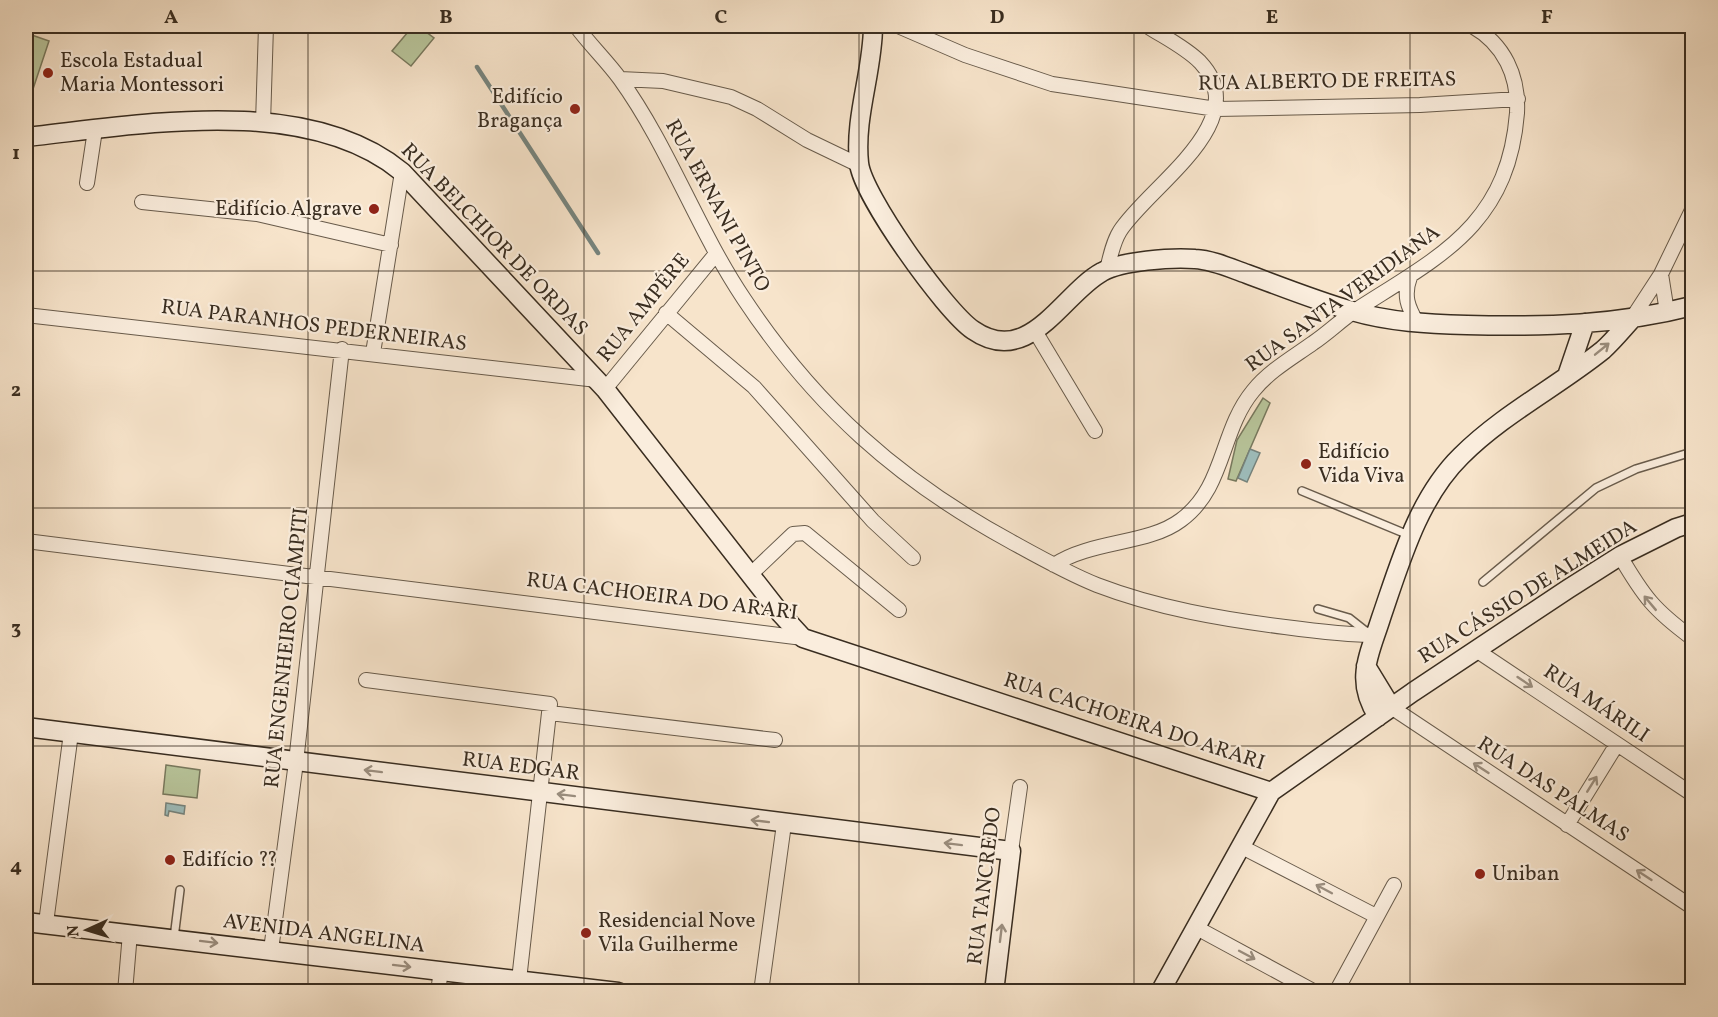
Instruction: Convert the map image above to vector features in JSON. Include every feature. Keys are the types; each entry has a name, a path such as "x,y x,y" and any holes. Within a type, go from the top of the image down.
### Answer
{"street":[{"path":"263,123 266,26"},
{"name":"RUA ERNANI PINTO","path":"576,26 620,79 662,151 715,255 745,301 797,370 860,438 942,502 1053,565 1106,588 1218,619 1373,635"},
{"path":"873,26 870,72 861,122 859,165 865,187 903,244 964,323 983,336 995,339 1017,338 1035,331 1094,278 1107,270 1157,259 1199,259 1354,312 1417,323 1524,326 1585,323 1631,320 1692,306"},
{"name":"RUA ALBERTO DE FREITAS","path":"898,26 965,55 1052,84 1216,109 1420,105 1518,99"},
{"path":"1107,270 1122,229 1203,138 1216,109 1214,88 1201,63 1147,26"},
{"name":"RUA SANTA VERIDIANA","path":"1053,565 1077,553 1146,535 1182,520 1210,490 1232,429 1253,391 1271,373 1354,312 1410,277 1463,236 1493,199 1502,181 1515,139 1518,99 1509,64 1503,54 1495,42 1472,26"},
{"path":"620,79 663,81 731,97 757,109 815,145 859,165"},
{"name":"RUA BELCHIOR DE ORDAS","path":"26,137 212,120 263,123 301,129 365,146 402,172 601,385 803,638"},
{"path":"87,183 94,130"},
{"path":"373,353 402,172"},
{"path":"142,202 257,214 391,245"},
{"path":"1385,712 1366,694 1366,666 1373,635 1422,511 1459,457 1504,419 1603,350 1631,320 1661,274 1692,210"},
{"name":"RUA AMPÉRE","path":"601,385 715,255"},
{"path":"1661,274 1667,312"},
{"path":"1410,277 1407,286 1407,307 1417,323"},
{"path":"666,312 754,387 873,521 913,558"},
{"name":"RUA PARANHOS PEDERNEIRAS","path":"26,315 342,349 601,385"},
{"path":"1568,373 1585,323"},
{"path":"1035,331 1095,431"},
{"name":"RUA ENGENHEIRO CIAMPITI","path":"271,950 296,762 342,349"},
{"name":"RUA CÁSSIO DE ALMEIDA","path":"1271,792 1476,650 1620,556 1676,528 1692,523"},
{"path":"751,574 793,534 805,533 899,610"},
{"name":"RUA CACHOEIRA DO ARARI","path":"26,541 803,638 1271,792"},
{"path":"1620,556 1642,593 1660,614 1692,638"},
{"name":"RUA MÁRILI","path":"1476,650 1692,794"},
{"path":"366,680 550,704 519,980"},
{"path":"550,712 662,728 775,740"},
{"name":"RUA DAS PALMAS","path":"1385,712 1692,907"},
{"name":"RUA EDGAR","path":"26,727 1011,851"},
{"path":"46,923 71,733"},
{"path":"1566,825 1617,744"},
{"name":"RUA TANCREDO","path":"994,992 1020,787"},
{"path":"1160,992 1271,792"},
{"path":"761,992 784,824"},
{"path":"1240,846 1376,916"},
{"path":"1336,992 1394,885"},
{"name":"AVENIDA ANGELINA","path":"26,922 618,992"},
{"path":"1195,927 1315,992"},
{"path":"125,992 130,933"},
{"path":"438,992 441,970"}],"lane":[{"path":"1483,582 1596,488 1636,469 1692,452"},
{"path":"1302,491 1411,536"},
{"path":"1318,609 1349,618 1373,635"},
{"path":"174,938 180,890"}],"green space":[{"path":"413,26 418,26 434,38 411,66 392,51"},
{"path":"26,33 49,41 30,98 26,97"},
{"path":"1263,398 1270,403 1236,481 1228,479 1237,440"},
{"path":"166,765 200,770 197,798 163,794"}],"water":[{"path":"1250,449 1260,453 1247,482 1238,478"},
{"path":"166,803 185,806 184,814 169,811 168,816 165,815"}],"waterway":[{"path":"477,67 598,253"}],"place":[{"name":"Escola Estadual Maria Montessori","path":"48,73"},
{"name":"Edifício Bragança","path":"575,109"},
{"name":"Edifício Algrave","path":"374,209"},
{"name":"Edifício Vida Viva","path":"1306,464"},
{"name":"Edifício ??","path":"170,860"},
{"name":"Uniban","path":"1480,874"},
{"name":"Residencial Nove Vila Guilherme","path":"586,933"}]}
